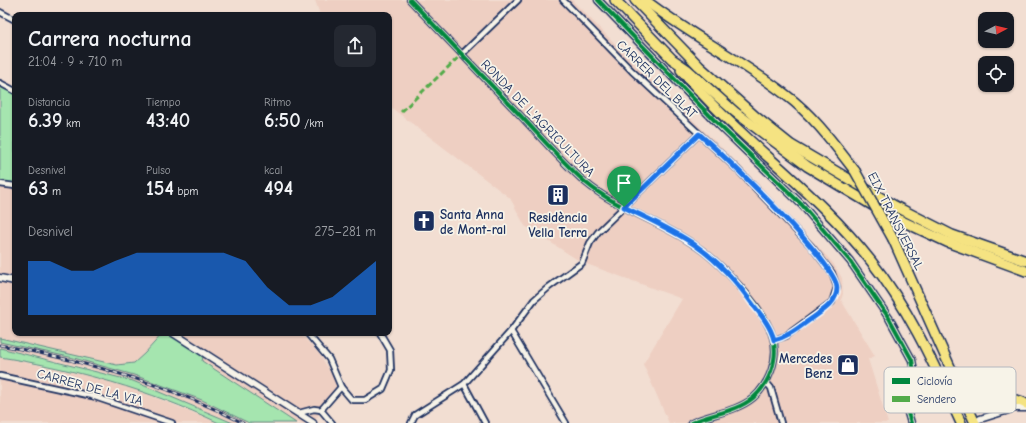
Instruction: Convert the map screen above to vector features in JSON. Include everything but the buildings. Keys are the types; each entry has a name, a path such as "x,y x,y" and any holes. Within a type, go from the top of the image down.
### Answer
{"highway":[{"path":"614,0 672,59 688,79 811,196 871,261 897,298 916,331 934,367"},
{"path":"635,0 699,66 756,117 791,145 893,205 952,235 1026,261"},
{"name":"EIX TRANSVERSAL","path":"645,0 669,19 752,70 788,96 823,129 855,171 893,239 937,340 951,367"},
{"path":"672,59 688,70 735,112 807,166 844,190 887,214 946,242 1026,271"},
{"path":"937,340 953,367"},
{"path":"1016,400 1026,404"},
{"path":"956,413 961,423"}],"street":[{"name":"RONDA DE L'AGRICULTURA","path":"410,0 570,168 600,194 681,236 711,258 750,299 769,327 774,340 774,362 766,382 760,391 748,402 690,423"},
{"path":"462,54 518,0"},
{"name":"CARRER DEL BLAT","path":"563,0 632,71 738,170 810,246 835,278 837,292 829,305 786,336 774,340"},
{"path":"598,0 716,122 802,205 850,261 889,318 912,360 913,367"},
{"path":"0,12 12,18"},
{"path":"0,83 12,89"},
{"path":"411,423 415,415 464,384 511,331 534,300 582,263 594,237 699,134"},
{"path":"0,184 12,186"},
{"path":"0,278 12,280"},
{"path":"511,331 566,423"},
{"path":"178,336 313,423"},
{"path":"310,336 329,359 341,387 352,400 365,400 383,389 391,370 390,350 382,336"},
{"name":"CARRER DE LA VIA","path":"0,376 92,396 172,423"},
{"path":"766,382 771,388 781,423"},
{"path":"464,384 485,423"},
{"path":"321,410 341,387"},
{"path":"298,413 314,409 321,410 332,423"},
{"path":"908,413 911,423"},
{"path":"978,421 1001,413"}],"shaded area":[{"path":"315,0 572,0 637,66 760,185 833,263 842,278 843,294 841,300 875,356 868,359 888,423 669,423 643,364 682,299 581,262 525,226 510,198 392,108 392,12 319,12"},
{"path":"0,185 12,187 12,336 160,336 134,363 117,365 0,338"},
{"path":"172,336 303,336 320,355 339,387 313,423 296,423 202,361 203,357"},
{"path":"0,342 74,358 134,375 202,400 249,423 233,423 187,403 90,369 0,348"},
{"path":"0,357 85,375 134,389 219,423 0,423"}],"green space":[{"path":"0,83 12,89 12,186 0,184"},
{"path":"160,336 172,336 203,357 202,361 296,423 249,423 202,400 134,375 74,358 0,342 0,338 117,365 134,363"},
{"path":"0,348 133,381 233,423 219,423 166,400 84,374 0,357"}],"railway":[{"path":"0,345 62,358 124,375 186,397 243,423"}],"marked path":[{"path":"401,112 462,54"}],"cycle path":[{"path":"410,0 576,174 598,192 611,200 669,229 706,253 741,288 761,314 769,327 775,346 774,363 764,386 753,398 739,407 691,423"},
{"path":"598,0 716,122 802,205 850,261 889,318 912,360 913,367"},
{"path":"908,413 911,423"}],"place":[{"name":"Residència Vella Terra","path":"558,195"},
{"name":"Santa Anna de Mont-ral","path":"424,221"},
{"name":"Mercedes Benz","path":"848,365"}],"route":[{"path":"699,134 738,170 821,258 835,278 837,283 837,292 832,302 826,308 786,336 774,340 769,327 750,299 730,276 711,258 696,245 681,236 624,207 699,134"}]}
